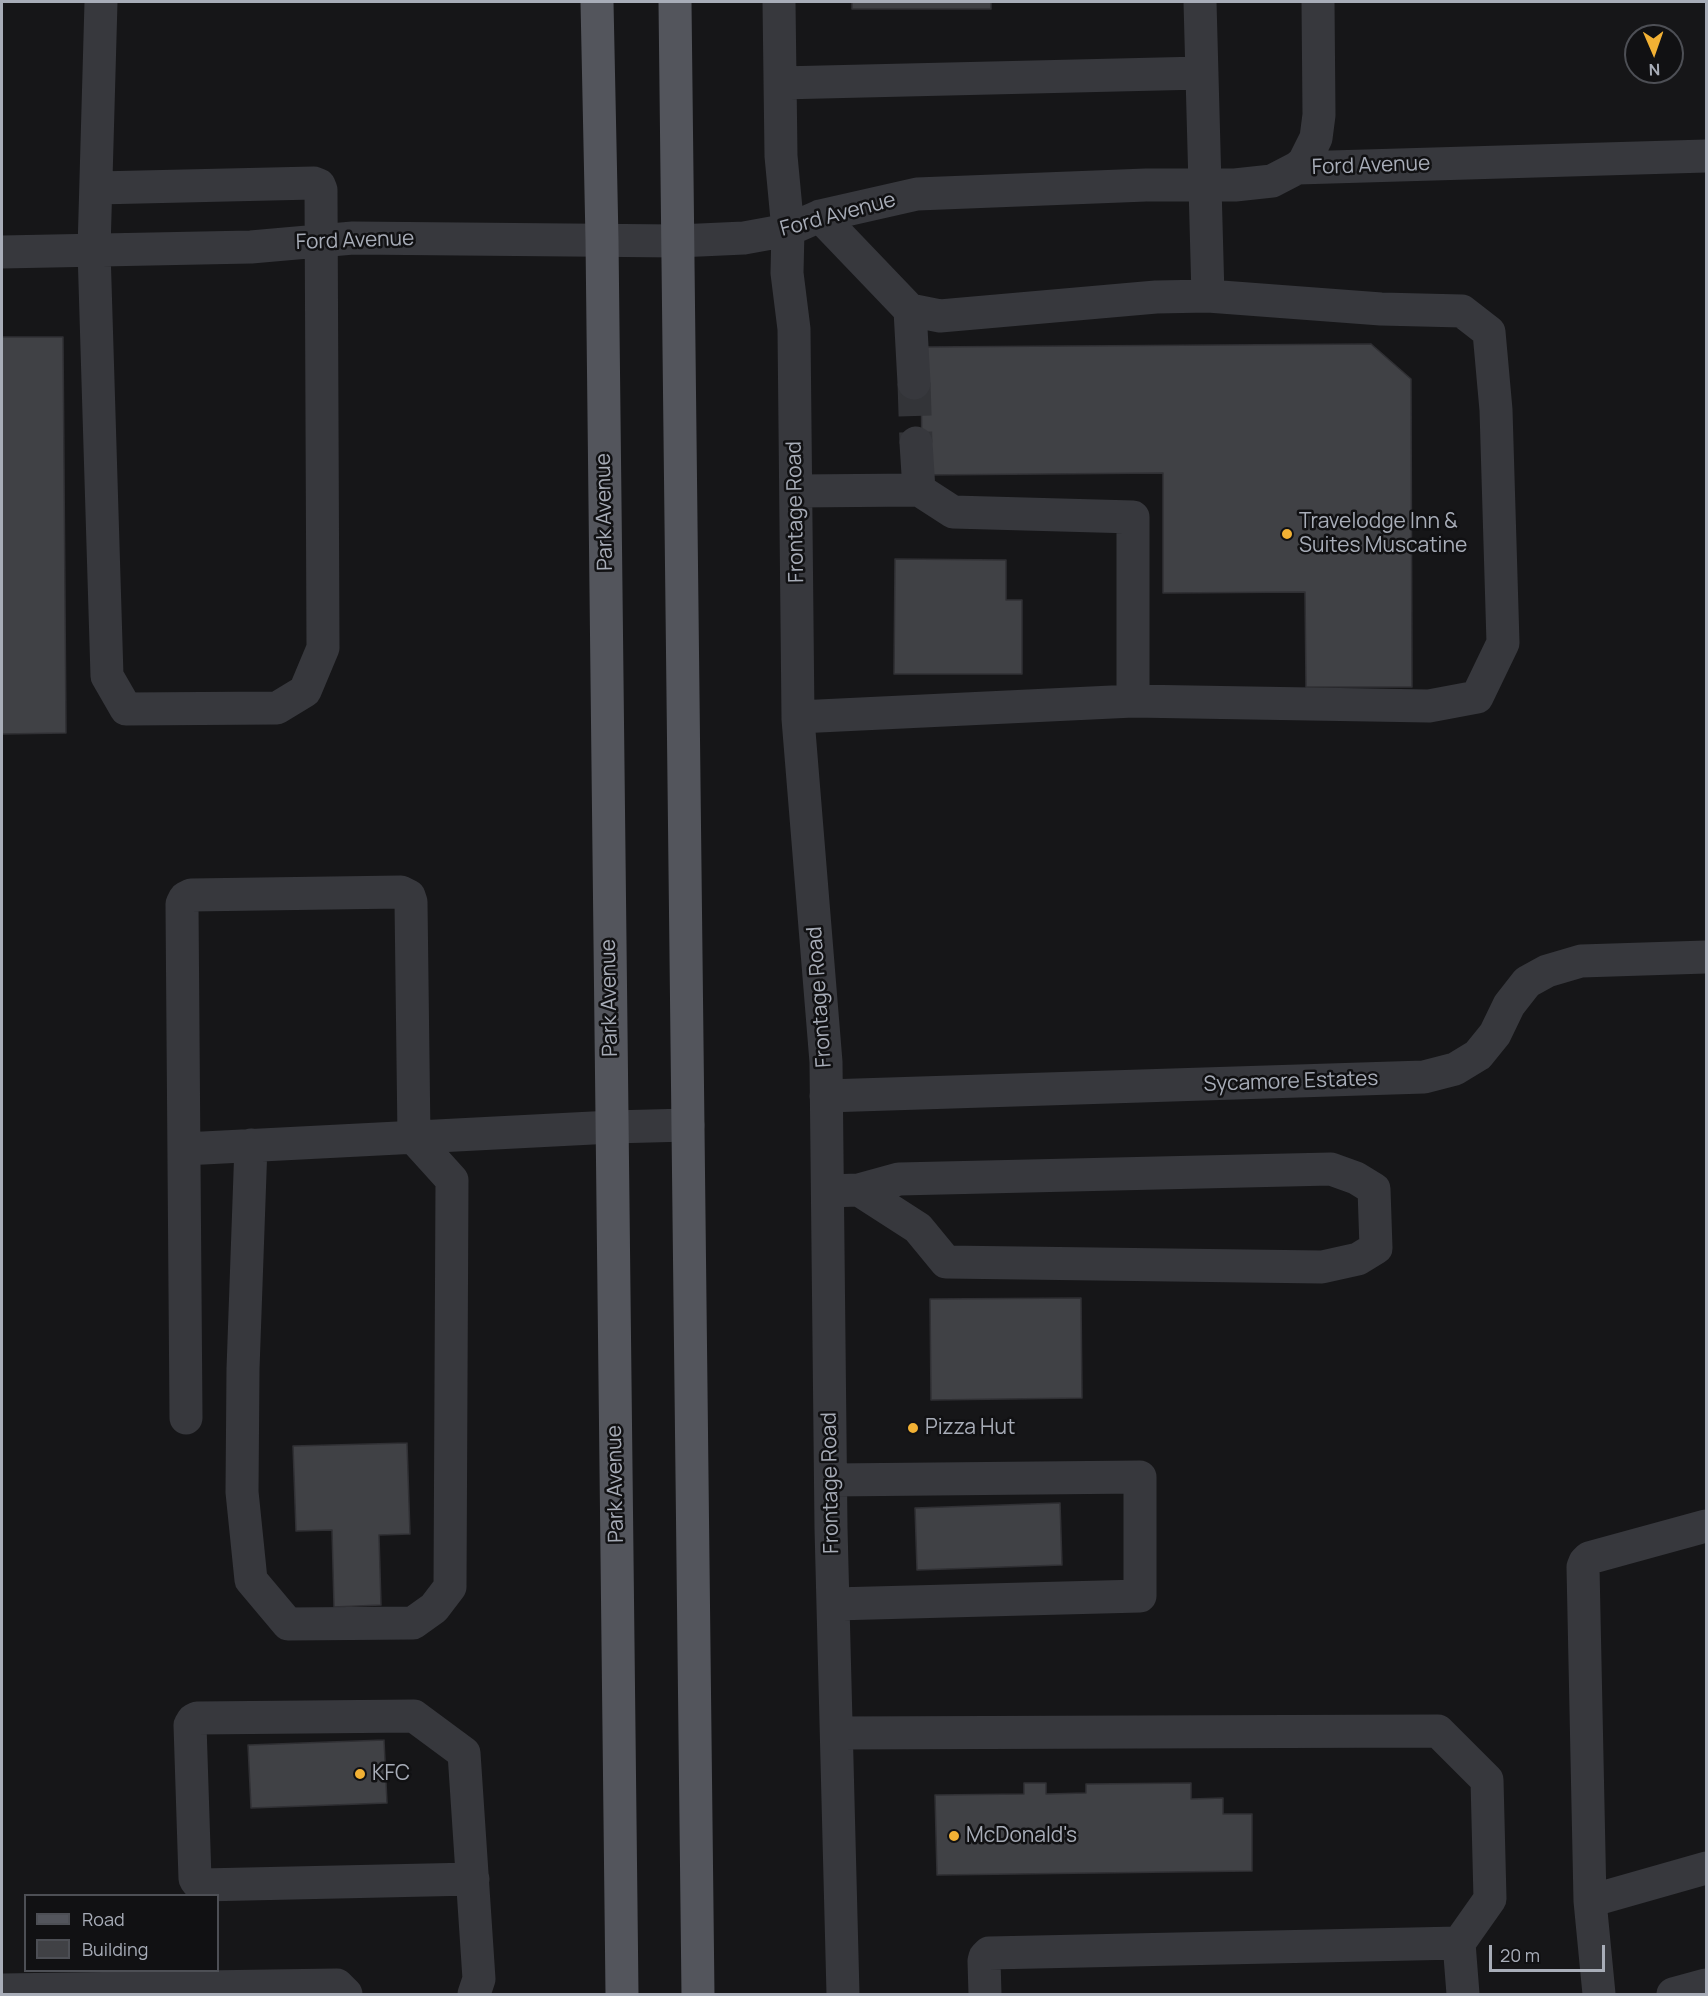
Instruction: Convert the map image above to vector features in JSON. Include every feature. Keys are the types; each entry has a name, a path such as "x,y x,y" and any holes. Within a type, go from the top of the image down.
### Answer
{"main road":[{"name":"Park Avenue","path":"597,2 602,240 622,1995"},
{"path":"675,2 698,1995"}],"street":[{"path":"97,188 314,183 319,185 321,190 323,648 304,691 277,708 126,710 107,676 94,250 101,2"},
{"name":"Frontage Road","path":"779,2 780,156 788,230 787,273 794,328 798,717 826,1062 826,1096 843,1191 831,1480 843,1995"},
{"path":"1200,2 1208,296"},
{"path":"1297,168 1304,162 1316,138 1319,115 1318,2"},
{"path":"780,83 1202,73"},
{"name":"Ford Avenue","path":"2,252 251,247 353,238 678,241 744,238 788,230 820,216 917,194 1204,184 1235,185 1272,181 1297,168 1707,156"},
{"path":"798,717 1132,701 1438,704 1478,697 1503,644 1496,410 1489,332 1462,311 1381,309 1208,296 1156,297 940,316 910,310 820,216"},
{"path":"910,310 914,383"},
{"path":"916,443 919,490"},
{"path":"796,491 919,490 953,512 1133,517 1132,701"},
{"path":"186,1418 182,904 185,898 191,895 401,892 409,896 411,902 414,1137 453,1180 450,1587 434,1608 413,1623 288,1623 251,1580 242,1492 243,1369 251,1145"},
{"name":"Sycamore Estates","path":"826,1096 1424,1077 1455,1069 1478,1055 1495,1034 1509,1005 1527,982 1547,971 1581,961 1707,957"},
{"path":"184,1149 688,1125"},
{"path":"1331,1169 1356,1178 1374,1189 1376,1248 1358,1259 1322,1267 946,1262 918,1228 843,1191 898,1179 1331,1169"},
{"path":"831,1480 1140,1477 1140,1596 834,1604"},
{"path":"1599,1995 1590,1901 1583,1579 1585,1562 1589,1558 1707,1526"},
{"path":"473,1879 202,1885 198,1883 195,1879 190,1725 198,1718 414,1716 464,1753 473,1879 479,1979 474,1995"},
{"path":"837,1733 1437,1731 1487,1780 1490,1899 1459,1943 1463,1995"},
{"path":"1590,1901 1707,1868"},
{"path":"985,1995 984,1961 989,1953 1459,1943"},
{"path":"2,1990 337,1985 346,1995"},
{"path":"1673,1995 1707,1985"}],"building":[{"path":"852,2 991,2 991,9 852,9"},
{"path":"2,337 63,337 66,733 2,734"},
{"name":"Travelodge Inn & Suites Muscatine","path":"1371,344 1411,379 1412,687 1306,687 1305,592 1163,593 1163,473 922,475 921,347"},
{"path":"895,559 1006,560 1006,600 1022,600 1022,674 894,674"},
{"path":"1081,1298 1082,1398 931,1400 930,1299"},
{"path":"407,1443 410,1534 379,1535 381,1605 334,1607 332,1530 296,1531 293,1446"},
{"path":"1060,1503 1062,1565 917,1570 915,1508"},
{"path":"384,1740 387,1803 251,1808 248,1745"},
{"path":"1024,1783 1046,1783 1046,1794 1086,1793 1086,1784 1191,1783 1191,1799 1223,1798 1223,1814 1252,1814 1252,1871 937,1875 935,1795 1024,1794"}],"tunnel":[{"path":"914,383 916,443"}],"place":[{"name":"Travelodge Inn & Suites Muscatine","path":"1287,534"},
{"name":"Pizza Hut","path":"913,1428"},
{"name":"KFC","path":"360,1774"},
{"name":"McDonald's","path":"954,1836"}]}
